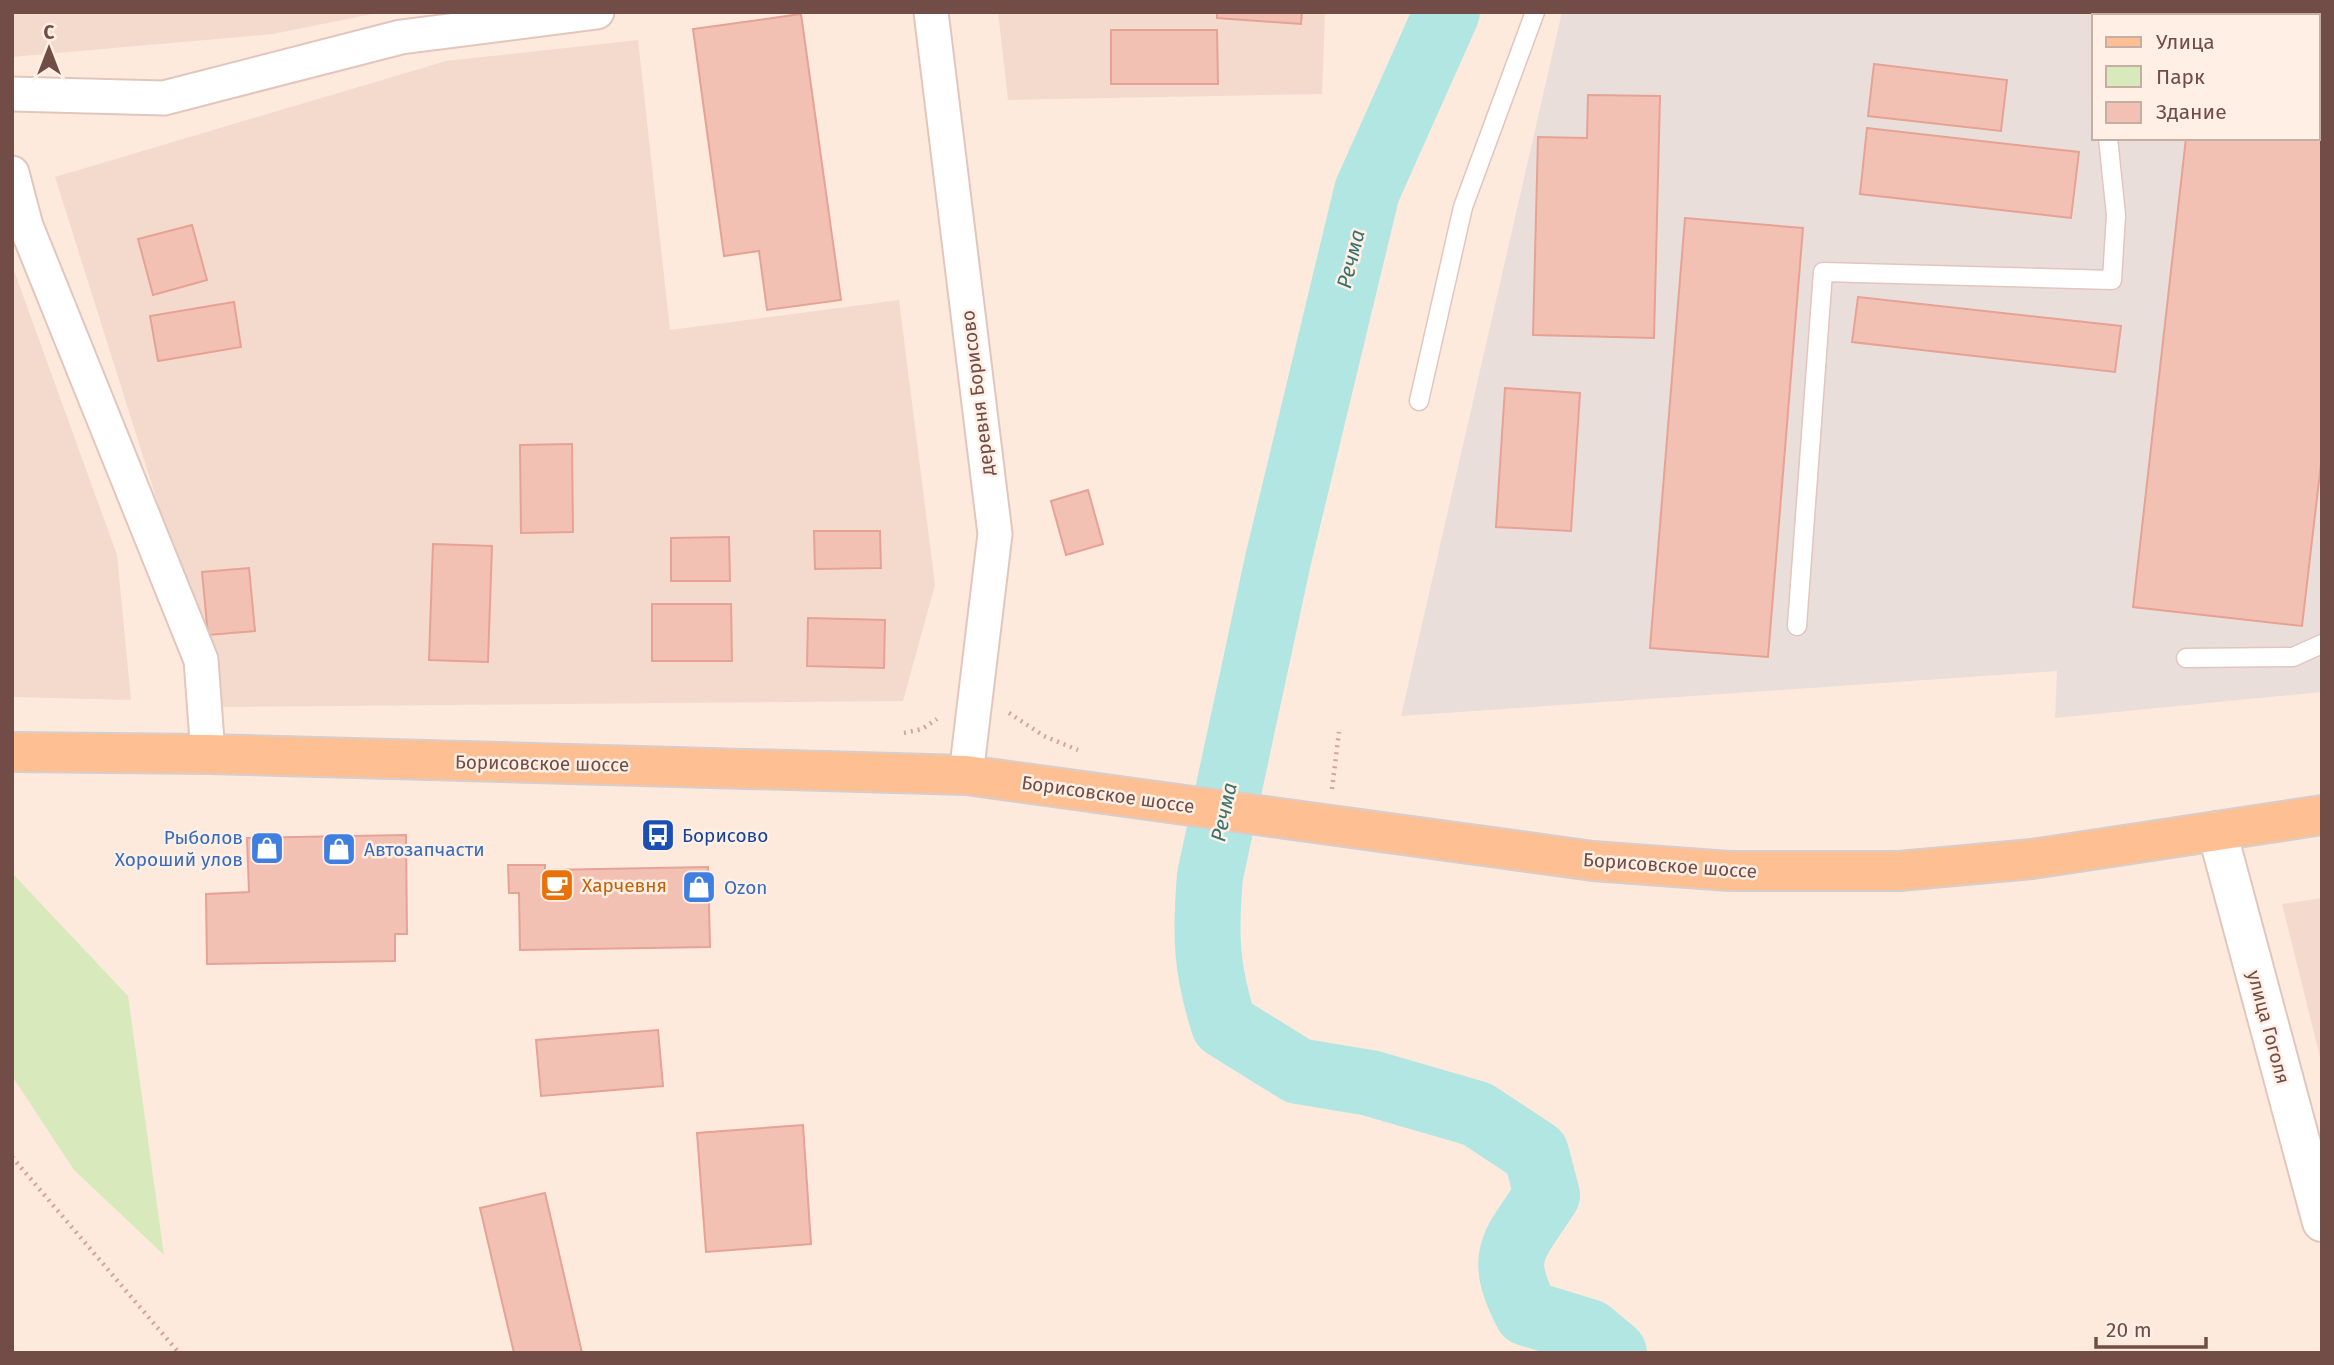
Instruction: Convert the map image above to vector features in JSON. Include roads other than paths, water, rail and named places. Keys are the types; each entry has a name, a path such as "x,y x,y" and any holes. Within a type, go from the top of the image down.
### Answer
{"main road":[{"name":"Борисовское шоссе","path":"12,752 208,754 966,775 1593,861 1729,872 1899,872 2032,859 2322,815"}],"street":[{"path":"12,94 164,98 401,37 597,12"},
{"name":"деревня Борисово","path":"931,12 995,534 966,775"},
{"path":"12,173 26,226 201,660 208,754"},
{"name":"улица Гоголя","path":"2217,831 2322,1222"}],"lane":[{"path":"1419,401 1463,207 1535,12"},
{"path":"1797,626 1823,272 2112,280 2116,215 2108,140"},
{"path":"2186,658 2293,657 2322,644"}],"waterway":[{"name":"Речма","path":"1447,12 1367,191 1278,560 1210,876 1207,934 1210,969 1224,1025 1298,1071 1370,1083 1477,1114 1536,1153 1547,1195 1513,1251 1511,1263 1518,1293 1527,1313 1589,1332 1614,1353"}],"place":[{"name":"Борисово","path":"658,835"},
{"name":"Рыболов Хороший улов","path":"267,848"},
{"name":"Автозапчасти","path":"339,849"},
{"name":"Харчевня","path":"557,885"},
{"name":"Ozon","path":"699,887"}]}
